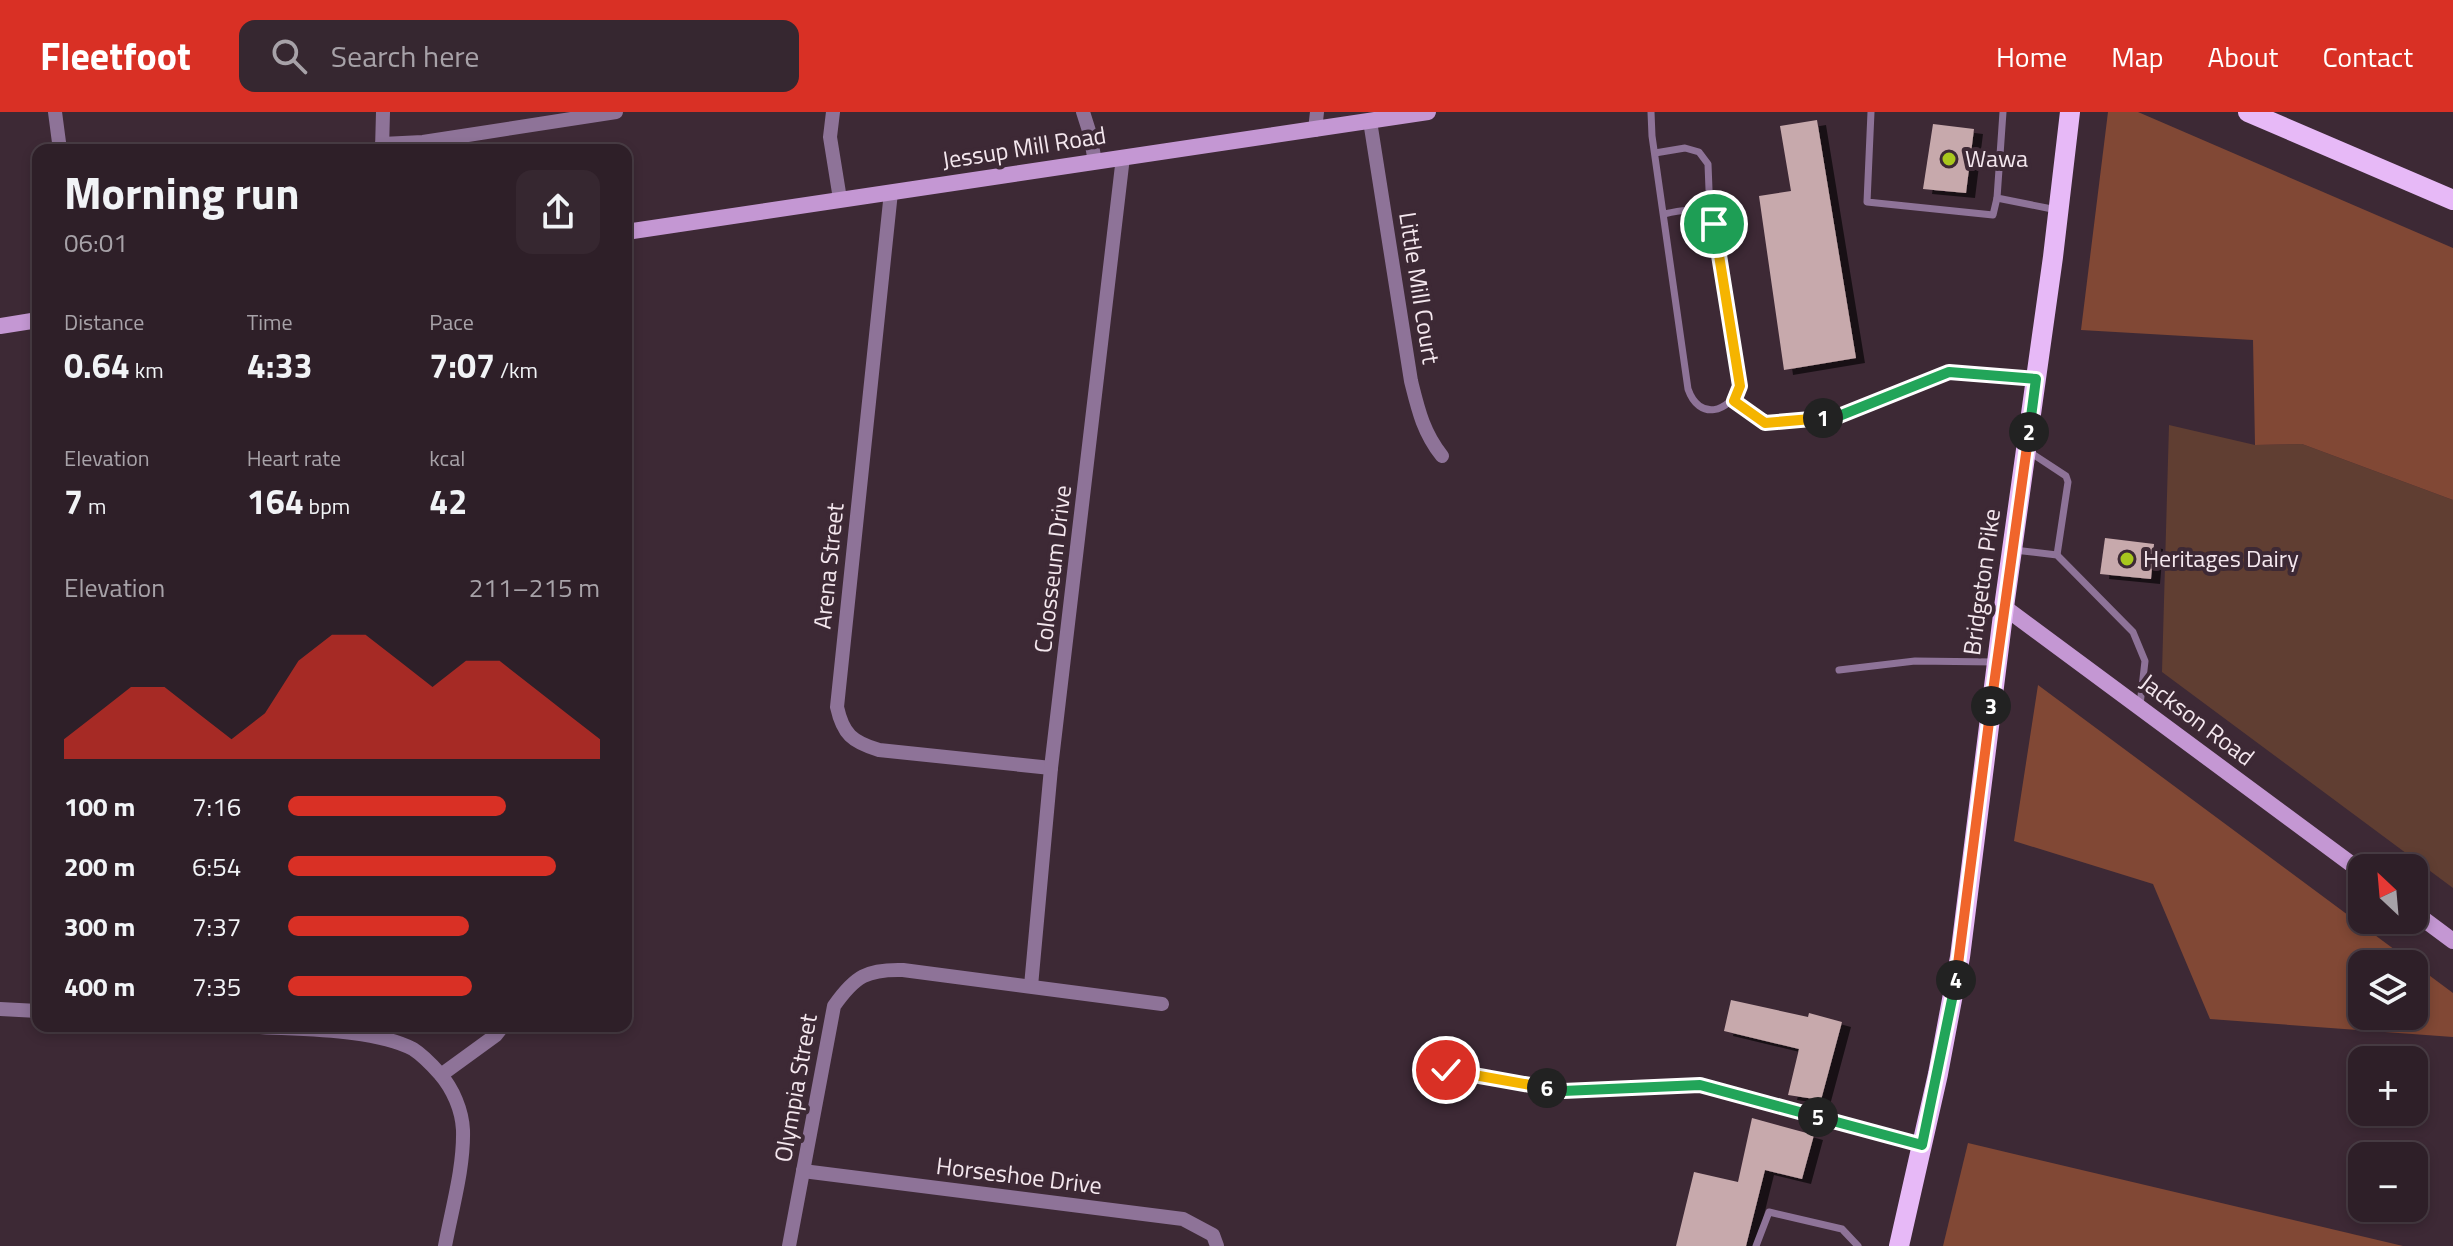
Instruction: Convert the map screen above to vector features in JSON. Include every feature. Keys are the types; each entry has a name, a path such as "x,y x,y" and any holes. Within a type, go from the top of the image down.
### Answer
{"main road":[{"name":"Bridgeton Pike","path":"1899,1246 1958,971 2070,112"},
{"path":"2248,112 2453,200"}],"street":[{"path":"55,112 59,144"},
{"path":"382,144 383,112"},
{"path":"407,144 616,112"},
{"path":"833,112 830,137 840,199"},
{"path":"1083,112 1095,162"},
{"path":"1315,130 1317,112"},
{"name":"Jessup Mill Road","path":"632,231 1428,112"},
{"name":"Little Mill Court","path":"1370,121 1411,381 1420,422 1428,439 1442,456"},
{"name":"Colosseum Drive","path":"1031,986 1051,768 1123,157"},
{"name":"Arena Street","path":"891,192 838,692 841,727 859,744 879,750 1051,768"},
{"path":"0,326 32,321"},
{"name":"Jackson Road","path":"2004,607 2348,862"},
{"path":"2428,922 2453,941"},
{"name":"Olympia Street","path":"789,1246 834,1006 847,987 860,976 885,970 903,970 1162,1004"},
{"path":"0,1009 32,1011"},
{"path":"320,1032 372,1036 413,1049 441,1075 457,1102 463,1127 462,1153 445,1246"},
{"path":"441,1075 498,1032"},
{"name":"Horseshoe Drive","path":"803,1171 1183,1219 1213,1235 1217,1246"}],"lane":[{"path":"1651,112 1655,153 1691,398 1698,406 1708,410 1722,408 1734,401 1740,386 1710,215 1708,164 1699,152 1685,148 1655,153"},
{"path":"1871,112 1867,202 1993,215 2003,112"},
{"path":"1997,198 2059,210"},
{"path":"1664,214 1688,209 1710,215"},
{"path":"1734,401 1765,423 1834,418 1949,372 2036,379"},
{"path":"2026,450 2066,476 2068,482 2057,555"},
{"path":"2012,550 2057,555 2133,632 2145,661 2140,707"},
{"path":"1839,670 1915,661 1997,662"},
{"path":"1446,1070 1563,1091 1700,1085 1922,1145"},
{"path":"1756,1246 1769,1212 1842,1229 1858,1246"}],"shaded area":[{"path":"2108,112 2138,112 2453,248 2453,500 2302,444 2255,445 2253,340 2081,330"},
{"path":"2169,425 2255,445 2302,444 2453,500 2453,888 2428,869 2428,854 2407,854 2162,672"},
{"path":"2038,685 2348,915 2348,934 2374,934 2395,950 2348,950 2348,1029 2210,1019 2153,884 2014,841"},
{"path":"2428,974 2453,993 2453,1037 2358,1030 2428,1030"},
{"path":"1968,1143 2403,1246 1943,1246"}],"building":[{"path":"1817,120 1856,358 1784,370 1759,196 1791,191 1780,126"},
{"name":"Wawa","path":"1933,124 1974,129 1966,193 1923,189"},
{"name":"Heritages Dairy","path":"2105,538 2154,544 2151,579 2100,574"},
{"path":"1731,1000 1808,1017 1809,1013 1842,1022 1821,1100 1788,1095 1799,1049 1724,1031"},
{"path":"1752,1118 1814,1135 1802,1179 1765,1170 1746,1246 1676,1246 1694,1172 1738,1182"}],"place":[{"name":"Wawa","path":"1949,159"},
{"name":"Heritages Dairy","path":"2127,559"}],"route":[{"path":"1446,1070 1563,1091 1700,1085 1922,1145 1960,957 2036,379 1949,372 1834,418 1765,423 1734,401 1740,386 1714,224"}]}
